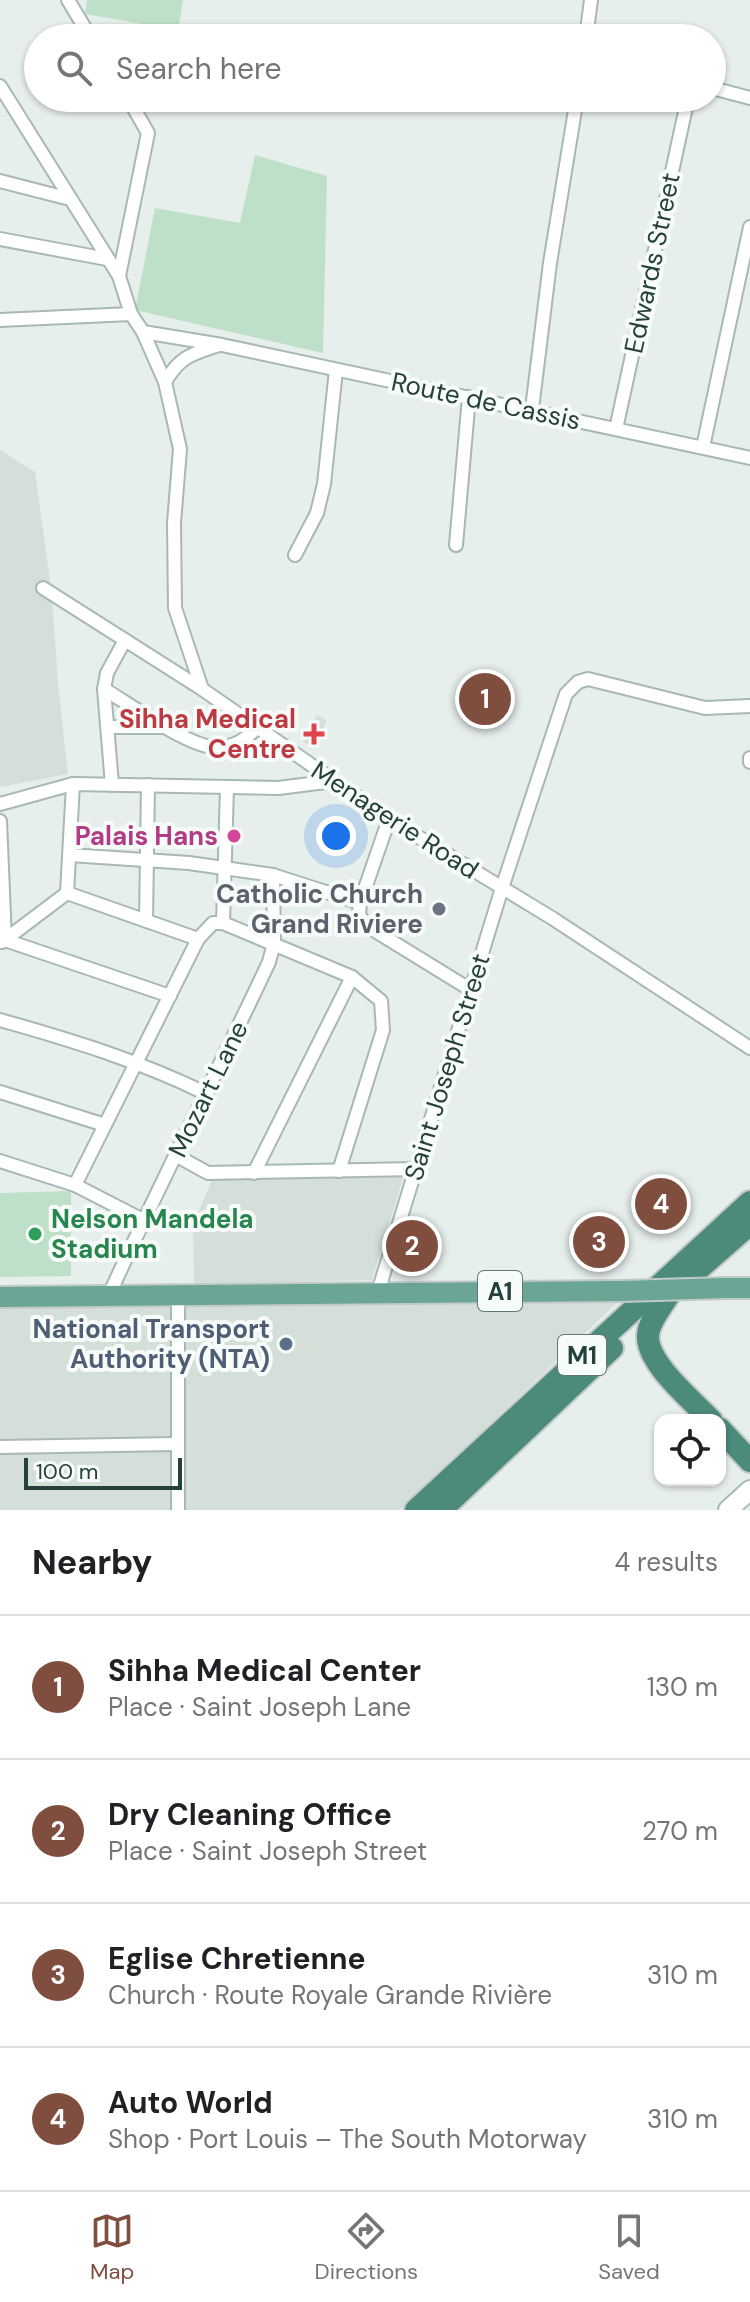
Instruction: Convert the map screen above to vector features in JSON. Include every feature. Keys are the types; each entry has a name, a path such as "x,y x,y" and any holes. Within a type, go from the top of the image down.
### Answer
{"highway":[{"name":"M1","path":"416,1510 750,1202"},
{"name":"M1","path":"441,1510 668,1296 750,1224"},
{"path":"668,1296 651,1323 648,1336 650,1350 657,1364 705,1414"},
{"path":"726,1435 750,1461"}],"main road":[{"name":"A1","path":"0,1297 750,1288"},
{"path":"728,1510 750,1490"}],"street":[{"path":"68,0 83,24"},
{"path":"588,24 591,0"},
{"path":"0,86 119,276 131,314 143,332 165,382 180,449 174,523 175,608 202,689"},
{"path":"726,92 750,98"},
{"path":"119,276 148,133 136,112"},
{"path":"532,409 550,263 575,112"},
{"name":"Edwards Street","path":"616,429 685,112"},
{"path":"0,181 70,199"},
{"path":"703,447 750,227"},
{"path":"0,239 107,259"},
{"path":"0,320 131,314"},
{"name":"Route de Cassis","path":"143,332 222,345 532,409 750,458"},
{"path":"165,382 174,366 190,354 222,345"},
{"path":"295,555 317,513 324,484 336,370"},
{"path":"456,545 469,397"},
{"name":"Menagerie Road","path":"43,588 202,689 389,819 577,934 750,1048"},
{"path":"112,785 104,689 107,673 125,640"},
{"name":"Saint Joseph Street","path":"378,1292 502,888 566,694 578,682 588,679 705,708 750,706"},
{"path":"104,689 196,743 214,748 245,741 256,728"},
{"path":"108,727 169,727"},
{"path":"0,804 73,784 278,788 334,781"},
{"path":"3,942 67,893 73,784"},
{"path":"146,921 148,785"},
{"path":"75,1185 198,939 218,923 227,787"},
{"path":"389,819 360,903 359,915 367,926 471,990"},
{"path":"0,821 3,942"},
{"path":"70,855 147,860 273,875 360,903"},
{"name":"Mozart Lane","path":"109,1295 269,962 274,943 273,875"},
{"path":"67,893 198,939"},
{"path":"218,923 352,977 381,1001 383,1030 339,1171"},
{"path":"3,942 170,996"},
{"path":"254,1173 352,977"},
{"path":"0,1020 138,1062 207,1094"},
{"path":"0,1092 105,1125"},
{"path":"177,1156 208,1173 416,1169"},
{"path":"0,1161 75,1185 143,1220"},
{"path":"178,1294 178,1510"},
{"path":"0,1447 176,1444"}],"shaded area":[{"path":"0,450 35,472 52,595 68,774 0,787"},
{"name":"Sihha Medical Centre","path":"317,715 327,720 315,747 304,742"},
{"path":"404,1175 372,1280 194,1284 193,1224 214,1176"},
{"path":"431,1301 617,1303 400,1510 0,1510 0,1305"}],"green space":[{"path":"87,0 183,0 179,24 143,24 85,14"},
{"path":"255,155 327,176 323,353 135,310 155,208 240,223"},
{"name":"Nelson Mandela Stadium","path":"71,1191 71,1276 0,1277 0,1193"}],"place":[{"name":"Sihha Medical Center","path":"485,699"},
{"name":"Sihha Medical Centre","path":"314,734"},
{"name":"Palais Hans","path":"234,836"},
{"name":"Catholic Church Grand Riviere","path":"439,909"},
{"name":"Auto World","path":"661,1204"},
{"name":"Nelson Mandela Stadium","path":"35,1234"},
{"name":"Eglise Chretienne","path":"599,1242"},
{"name":"Dry Cleaning Office","path":"412,1246"},
{"name":"National Transport Authority (NTA)","path":"286,1344"}]}
